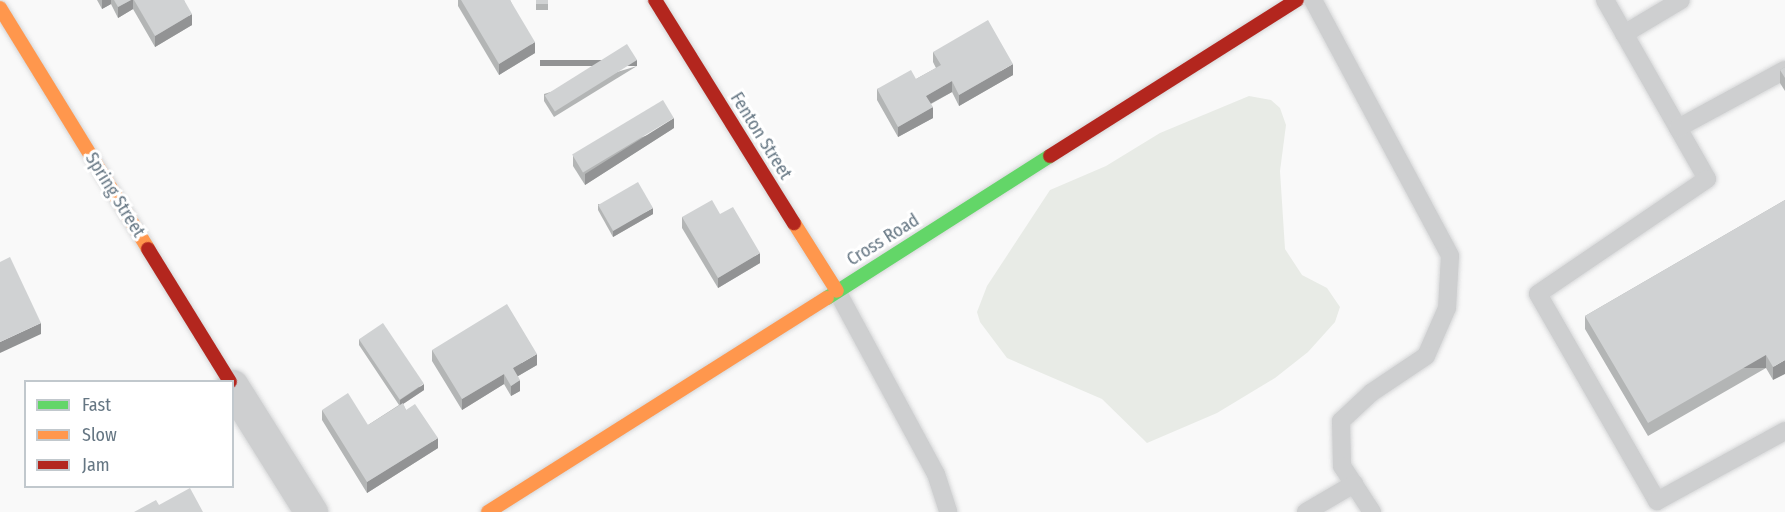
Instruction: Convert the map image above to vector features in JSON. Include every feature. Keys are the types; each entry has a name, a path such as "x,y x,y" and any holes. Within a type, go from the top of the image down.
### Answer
{"street":[{"name":"Fenton Street","path":"655,0 837,291"},
{"name":"Cross Road","path":"488,512 1297,0"},
{"name":"Spring Street","path":"0,8 229,380"},
{"path":"234,389 311,512"}],"lane":[{"path":"1313,0 1450,256 1448,308 1426,356 1371,393 1341,421 1342,466 1372,512"},
{"path":"1605,0 1707,179 1538,294 1657,501 1785,431"},
{"path":"1624,34 1681,0"},
{"path":"1678,128 1785,70"},
{"path":"837,291 936,474 948,512"},
{"path":"1306,512 1354,484"}],"shaded area":[{"path":"1249,96 1271,100 1280,108 1286,125 1280,171 1285,249 1302,275 1327,288 1340,307 1335,322 1308,352 1275,378 1217,413 1147,443 1102,399 1007,358 980,322 977,312 987,286 1050,190 1106,166 1160,133"}],"building":[{"path":"114,0 131,0 118,7"},
{"path":"134,0 184,0 192,14 155,36"},
{"path":"461,0 510,0 535,42 499,64"},
{"path":"536,0 548,0 548,4 536,4"},
{"path":"988,20 1013,64 959,95 952,81 926,96 933,107 898,127 877,89 911,70 916,79 941,65 933,52"},
{"path":"627,44 637,60 555,112 545,95"},
{"path":"1785,67 1785,78 1780,70"},
{"path":"663,100 674,118 583,173 572,155"},
{"path":"638,182 653,208 613,231 598,205"},
{"path":"712,200 720,214 733,207 760,253 718,278 682,217"},
{"path":"1785,200 1785,360 1773,367 1766,355 1648,423 1585,316"},
{"path":"10,257 41,323 0,342 0,262"},
{"path":"507,304 537,354 513,368 520,380 511,386 504,374 462,399 432,350"},
{"path":"383,323 424,384 400,400 359,339"},
{"path":"348,393 368,425 403,403 406,410 415,404 438,438 367,482 322,410"},
{"path":"190,488 203,512 134,512 156,500 159,505"}],"traffic: fast":[{"path":"827,298 1050,156"}],"traffic: slow":[{"path":"0,8 148,249"},
{"path":"794,223 837,291"},
{"path":"488,512 827,298"}],"traffic: jam":[{"path":"655,0 794,223"},
{"path":"1050,156 1297,0"},
{"path":"148,249 229,380"}]}
